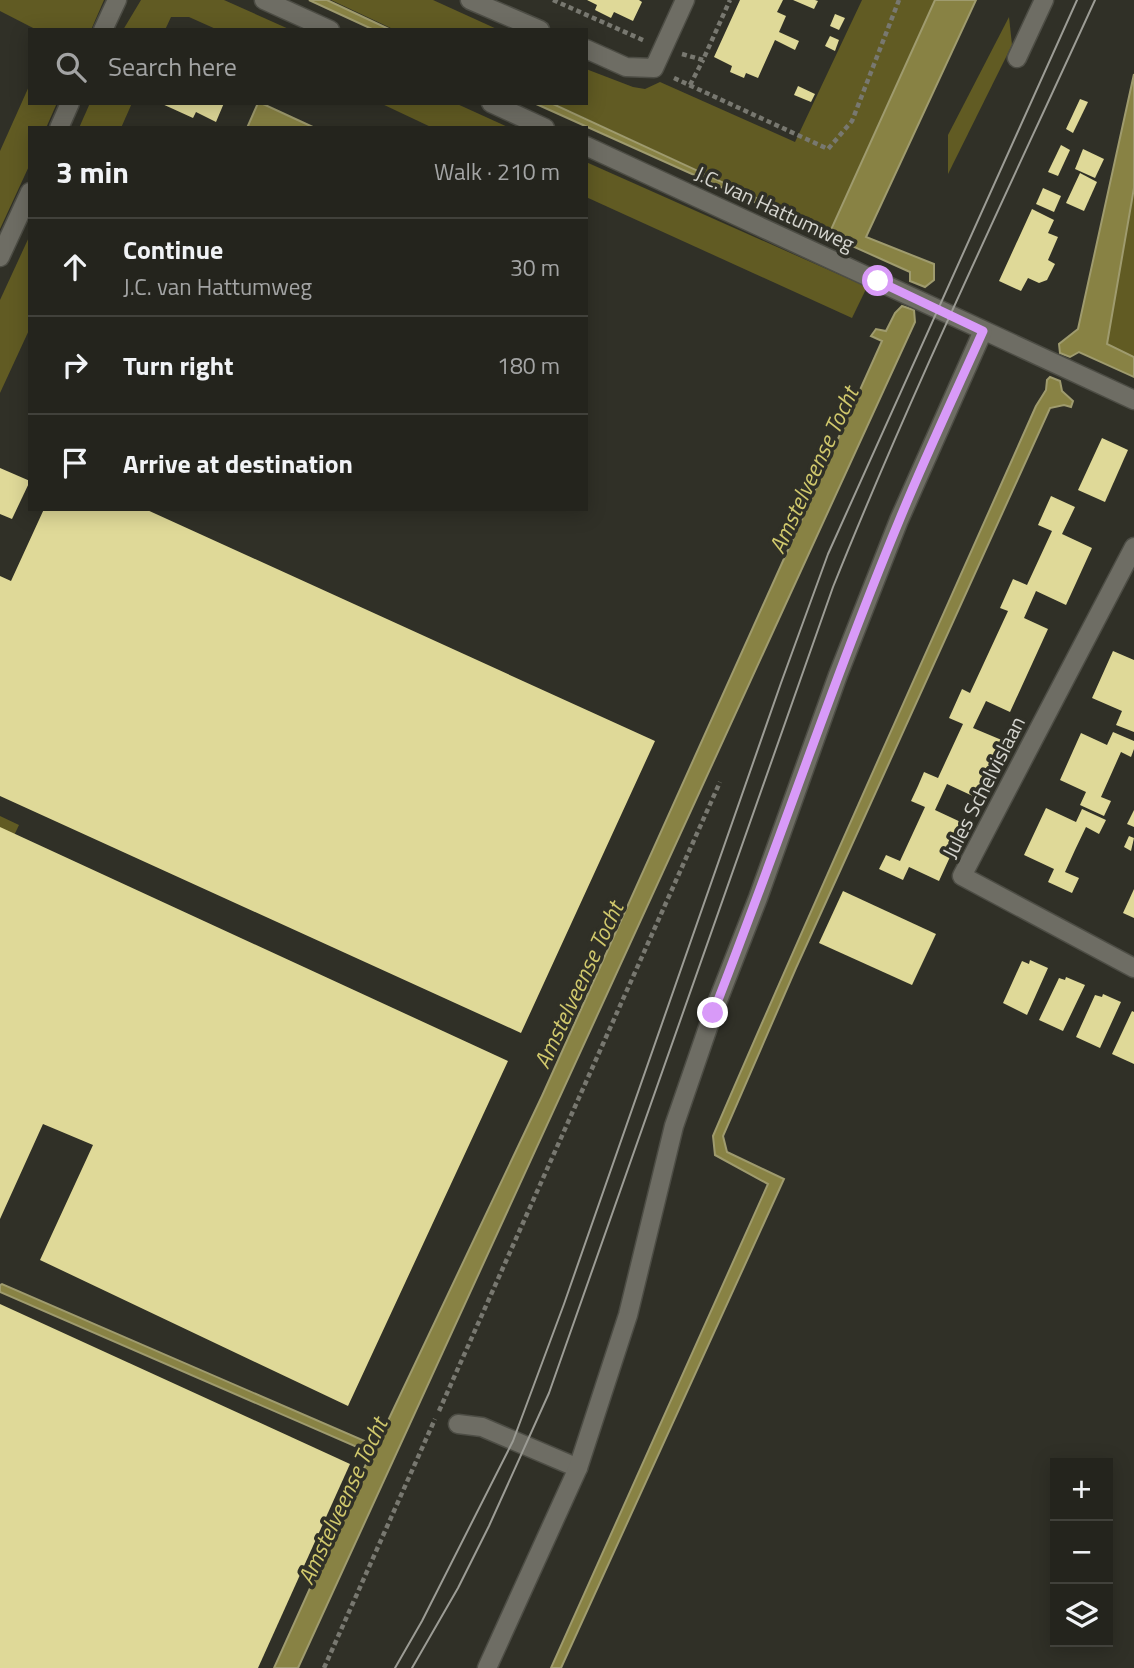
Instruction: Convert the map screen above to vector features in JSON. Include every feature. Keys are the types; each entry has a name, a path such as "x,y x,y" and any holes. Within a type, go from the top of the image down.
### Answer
{"street":[{"path":"104,28 117,0"},
{"path":"264,0 326,28"},
{"path":"470,0 535,28"},
{"path":"588,50 626,66 654,68 685,0"},
{"path":"1017,58 1044,0"},
{"path":"60,126 69,105"},
{"path":"495,105 541,126"},
{"name":"J.C. van Hattumweg","path":"588,147 1134,400"},
{"path":"0,257 28,196"},
{"path":"487,1668 578,1468 628,1315 674,1126 838,675 899,520 983,331"},
{"name":"Jules Schelvislaan","path":"1134,547 962,876 1134,968"},
{"path":"458,1424 482,1427 578,1468"}],"path":[{"path":"553,0 663,49 703,60"},
{"path":"690,85 730,0"},
{"path":"654,68 828,149 852,121 899,0"},
{"path":"324,1668 720,782"}],"shaded area":[{"path":"0,0 104,0 92,28 33,28 0,11"},
{"path":"141,0 224,0 287,28 214,28 189,17 171,17 166,28 124,28"},
{"path":"309,0 327,0 387,28 370,28"},
{"path":"331,0 433,0 495,28 391,28"},
{"path":"862,0 935,0 830,232 557,105 588,105 588,70 633,87 645,89 660,82 795,142"},
{"path":"935,0 976,0 866,237 934,264 934,280 925,287 910,281 910,272 538,105 555,105 830,232"},
{"path":"1009,17 1012,45 948,174 948,135"},
{"path":"1134,74 1134,188 1107,344 1134,357 1134,377 1079,352 1070,357 1060,353 1059,344 1078,329"},
{"path":"28,88 28,105 56,105 47,126 28,126 28,168 0,229 0,151"},
{"path":"89,105 131,105 122,126 80,126"},
{"path":"257,105 265,105 311,126 248,126"},
{"path":"384,105 459,105 506,126 429,126"},
{"path":"588,163 867,287 852,318 588,198"},
{"path":"1134,190 1134,357 1107,344"},
{"path":"28,239 28,332 0,393 0,300"},
{"path":"902,306 914,310 915,322 298,1668 274,1668 371,1453 0,1292 0,1285 376,1446 542,1096 882,341 871,336 876,329 886,331 895,313"},
{"path":"1050,377 1060,381 1062,391 1073,401 1071,407 1064,405 1050,408 796,968 723,1136 727,1152 784,1179 561,1668 551,1668 768,1184 715,1155 713,1136"},
{"path":"0,816 19,825 0,865"}],"building":[{"path":"587,0 642,2 633,21 614,12 611,18 595,10 597,5"},
{"path":"740,0 783,0 777,12 786,16 779,32 799,41 795,50 775,40 758,78 746,73 744,78 730,72 732,66 714,57"},
{"path":"793,0 815,0 818,1 814,9"},
{"path":"835,14 845,18 839,30 830,26"},
{"path":"830,36 839,40 835,51 825,46"},
{"path":"798,86 815,94 811,102 794,95"},
{"path":"1080,99 1088,102 1073,133 1066,129"},
{"path":"164,105 223,105 216,122 196,112 193,118"},
{"path":"1061,145 1070,150 1058,176 1048,172"},
{"path":"1083,149 1104,159 1095,178 1075,169"},
{"path":"1080,173 1097,182 1084,211 1066,203"},
{"path":"1043,188 1061,196 1054,212 1036,204"},
{"path":"1032,209 1054,220 1048,233 1058,237 1048,260 1055,264 1047,280 1039,283 1028,278 1021,291 999,281"},
{"path":"1102,438 1128,450 1105,502 1078,490"},
{"path":"0,468 28,480 28,485 12,519 0,514"},
{"path":"1051,496 1075,507 1062,534 1092,548 1066,605 1036,591 1024,618 1048,629 1010,712 986,701 973,728 1004,741 977,798 947,784 935,810 965,824 939,881 909,867 903,880 879,869 886,855 900,861 925,807 911,801 924,772 938,778 963,724 949,718 962,689 970,693 1008,611 1000,608 1013,579 1027,585 1052,531 1038,525"},
{"path":"43,511 149,511 655,741 521,1033 0,796 0,576 11,581"},
{"path":"1113,651 1134,660 1134,732 1116,725 1122,711 1092,698"},
{"path":"1113,732 1134,741 1134,749 1131,757 1121,752 1101,797 1111,801 1104,816 1080,805 1086,792 1060,780 1081,733 1107,745"},
{"path":"1046,808 1076,822 1082,809 1106,820 1099,834 1086,827 1075,850 1065,872 1079,878 1072,893 1048,882 1054,869 1024,855"},
{"path":"1134,810 1134,827 1127,824"},
{"path":"0,827 508,1061 348,1406 40,1260 93,1145 43,1124 0,1219"},
{"path":"1129,836 1134,838 1131,851 1124,847"},
{"path":"1134,889 1134,918 1123,913"},
{"path":"843,891 936,934 912,985 819,943"},
{"path":"1030,960 1048,968 1027,1015 1003,1003 1022,961 1029,964"},
{"path":"1066,977 1085,985 1063,1031 1039,1020 1059,978 1065,980"},
{"path":"1103,994 1121,1002 1100,1048 1076,1037 1095,995 1102,997"},
{"path":"1132,1011 1134,1012 1134,1064 1112,1054"},
{"path":"0,1304 350,1464 258,1668 0,1668"}],"tram line":[{"path":"395,1668 422,1621 513,1441 564,1304 828,554 1077,0"},
{"path":"412,1668 458,1588 489,1526 549,1393 833,587 928,365 1095,0"}],"route":[{"path":"713,1013 758,898 838,675 899,520 983,331 878,281"}],"water label":[{"name":"Amstelveense Tocht","path":"813,470"},
{"name":"Amstelveense Tocht","path":"578,985"},
{"name":"Amstelveense Tocht","path":"342,1501"}]}
